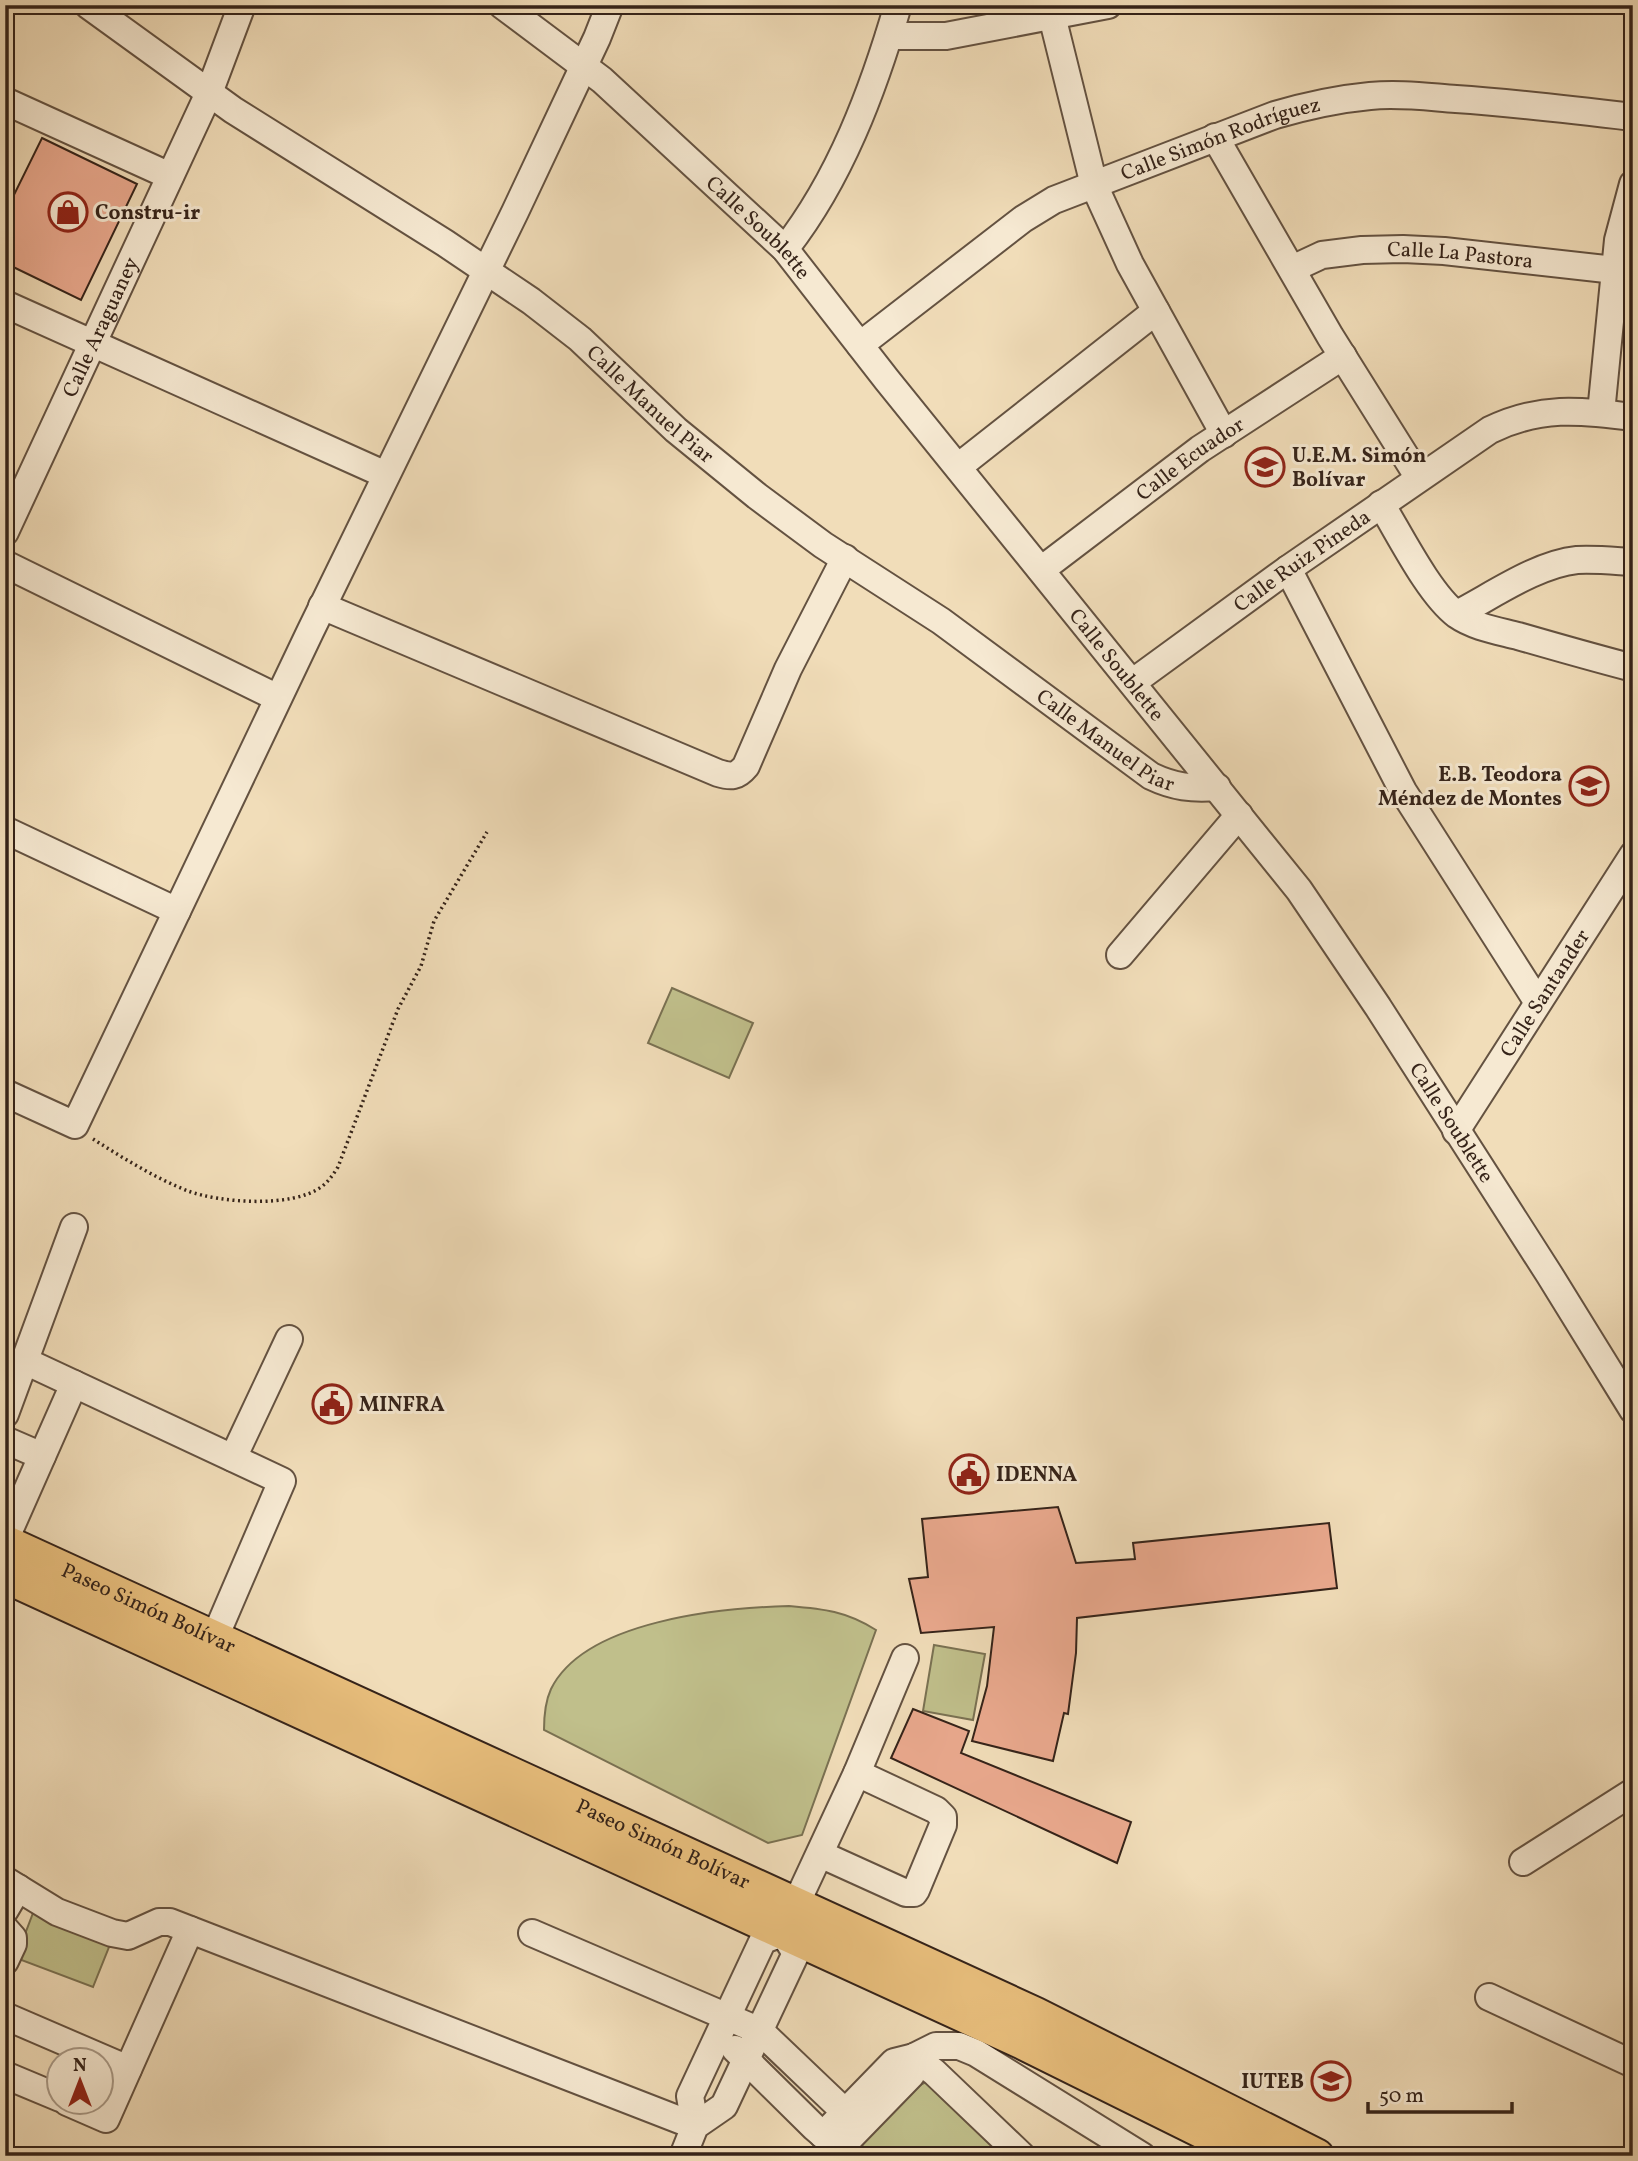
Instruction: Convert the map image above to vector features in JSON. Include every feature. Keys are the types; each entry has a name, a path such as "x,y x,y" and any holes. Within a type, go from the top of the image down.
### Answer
{"main road":[{"name":"Paseo Simón Bolívar","path":"5,1541 215,1637 789,1918 1022,2042 1252,2156"},
{"name":"Paseo Simón Bolívar","path":"5,1576 789,1918 1035,2014 1318,2156"}],"street":[{"name":"Calle Manuel Piar","path":"88,5 209,93 486,271 580,339 676,430 757,496 941,621 1152,776 1169,784 1193,789 1217,787"},
{"name":"Calle Araguaney","path":"8,518 209,93 242,5"},
{"name":"Calle Soublette","path":"502,5 602,80 785,249 1299,890 1342,951 1633,1410"},
{"path":"5,1093 75,1125 322,606 584,66 610,5"},
{"path":"785,249 820,200 867,96 898,5"},
{"path":"889,36 946,36 1108,5"},
{"path":"1052,16 1094,185 1118,240 1224,433"},
{"name":"Calle Simón Rodríguez","path":"860,345 1023,219 1054,201 1215,137 1307,106 1372,96 1406,95 1501,102 1633,117"},
{"path":"5,101 170,176"},
{"path":"1215,137 1343,356 1419,478"},
{"path":"1601,413 1623,271 1622,218 1633,184"},
{"name":"Calle La Pastora","path":"1292,269 1330,253 1403,249 1623,271"},
{"path":"5,304 386,475"},
{"path":"958,467 1156,311"},
{"name":"Calle Ecuador","path":"1041,569 1200,449 1343,356"},
{"name":"Calle Ruiz Pineda","path":"1133,682 1288,569 1490,430 1513,419 1546,411 1633,416"},
{"path":"1381,504 1425,576 1457,614 1468,621 1498,631 1633,668"},
{"path":"322,606 693,763 733,776 746,766 788,670 845,558"},
{"path":"1457,614 1539,571 1562,564 1576,560 1633,562"},
{"path":"5,564 278,698"},
{"path":"1288,569 1403,791 1538,1001"},
{"path":"1120,955 1239,815"},
{"path":"5,830 177,911"},
{"name":"Calle Santander","path":"1456,1131 1633,855"},
{"path":"5,1414 16,1372 74,1227"},
{"path":"233,1458 289,1339"},
{"path":"16,1372 74,1384 282,1481 215,1637"},
{"path":"5,1541 74,1384"},
{"path":"5,1440 42,1456"},
{"path":"683,2156 695,2126 690,2096 763,1940 789,1918 857,1773 905,1658"},
{"path":"820,1854 906,1893 914,1893 916,1890 943,1825 943,1817 936,1810 857,1773"},
{"path":"1523,1862 1633,1792"},
{"path":"10,1893 112,1933 128,1936 165,1922 190,1930 695,2126"},
{"path":"695,2126 724,2106 796,1953 789,1918"},
{"path":"5,1929 13,1938 5,1961"},
{"path":"116,2096 190,1930"},
{"path":"532,1933 723,2025 760,2031 845,2112"},
{"path":"1489,1997 1633,2064"},
{"path":"5,2015 128,2069"},
{"path":"723,2025 746,2060 837,2146"},
{"path":"837,2146 845,2112 894,2062 914,2057 936,2046 952,2045 965,2048 1142,2156"},
{"path":"837,2146 911,2075 914,2057"},
{"path":"914,2057 934,2072 1022,2156"},
{"path":"5,2075 46,2092"}],"path":[{"path":"75,1125 104,1146 160,1177 200,1194 232,1200 273,1200 290,1199 319,1188 338,1167 398,1009 421,966 434,921 487,832"}],"shaded area":[{"path":"672,988 753,1023 729,1078 648,1043"},
{"path":"789,1606 834,1612 876,1630 802,1835 768,1843 544,1730 545,1709 551,1689 568,1666 593,1647 658,1622 728,1610"},
{"path":"934,1645 985,1654 973,1720 923,1711"},
{"path":"33,1913 111,1942 93,1987 16,1958"},
{"path":"928,2081 1004,2156 866,2156 862,2143 918,2086"}],"building":[{"path":"42,138 137,184 81,300 5,263 5,213"},
{"path":"1058,1507 1076,1563 1135,1559 1133,1543 1329,1523 1337,1588 1077,1618 1076,1653 1068,1714 1064,1713 1053,1761 972,1741 987,1686 994,1627 921,1633 909,1579 928,1577 922,1519"},
{"path":"913,1709 969,1731 961,1753 1131,1822 1117,1863 891,1758"}],"place":[{"name":"Constru-ir","path":"68,212"},
{"name":"U.E.M. Simón Bolívar","path":"1265,467"},
{"name":"E.B. Teodora Méndez de Montes","path":"1589,786"},
{"name":"MINFRA","path":"332,1404"},
{"name":"IDENNA","path":"969,1474"},
{"name":"IUTEB","path":"1331,2081"}]}
